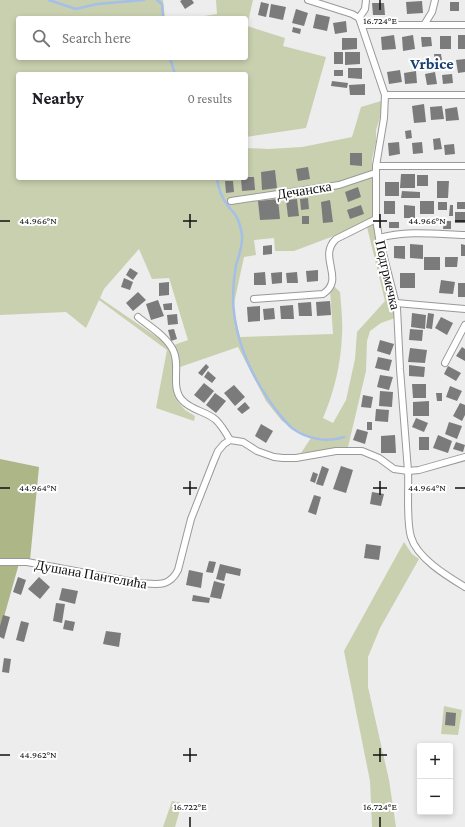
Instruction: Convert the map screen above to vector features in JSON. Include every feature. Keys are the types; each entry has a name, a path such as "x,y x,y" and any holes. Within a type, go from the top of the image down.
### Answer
{"street":[{"path":"308,0 352,14 359,18 365,8 366,0"},
{"path":"424,25 432,12 435,0"},
{"name":"Подгрмечка","path":"359,18 385,95 384,118 376,166 376,219 379,238 396,303 408,471"},
{"path":"362,25 465,25"},
{"path":"385,95 465,95"},
{"path":"376,166 465,166"},
{"name":"Дечанска","path":"231,201 339,185 376,173"},
{"path":"254,299 323,294 329,291 333,281 329,250 331,243 376,219"},
{"path":"379,238 414,233 465,235"},
{"path":"396,303 465,309"},
{"path":"138,317 165,339 173,350 176,358 177,389 181,399 191,408 215,419 222,426 230,440 243,442 257,451 274,457 283,458 296,458 336,451 362,451 379,458 394,469 408,471 419,470 465,456"},
{"path":"445,363 465,325"},
{"name":"Душана Пантелића","path":"0,562 27,562 139,583 154,584 168,582 175,577 178,570 192,520 216,457 221,448 230,440"},
{"path":"408,471 409,527 413,542 425,558 438,570 465,587"}],"green space":[{"path":"0,0 163,0 165,16 16,16 16,60 248,60 248,26 285,38 283,46 326,57 306,128 248,137 248,72 16,72 16,180 248,180 248,148 268,149 302,147 352,137 361,107 381,101 381,114 376,130 376,142 372,159 373,218 331,237 294,251 275,251 274,238 254,240 256,255 244,257 233,308 240,337 333,334 330,290 334,286 340,292 342,324 340,357 334,388 323,418 333,423 346,400 355,359 357,332 385,301 367,227 374,223 395,318 381,323 370,331 367,341 366,371 348,447 301,453 311,438 282,421 266,401 238,347 180,367 179,358 174,345 188,340 169,278 152,279 139,249 104,289 100,298 170,346 174,364 173,379 177,401 185,410 195,416 194,421 156,408 167,350 99,300 86,328 66,312 0,315"},
{"path":"216,0 253,0 248,22 248,16 204,16 217,14"},
{"path":"0,459 39,467 30,560 20,560 0,631"},
{"path":"404,542 412,554 419,559 380,628 368,657 368,687 389,780 396,827 372,827 370,781 344,651"},
{"path":"444,706 462,710 458,735 441,734"},
{"path":"172,801 182,803 175,827 163,827"}],"building":[{"path":"192,0 194,3 185,9 180,1"},
{"path":"422,1 423,13 407,14 406,2"},
{"path":"261,2 269,4 266,17 258,15"},
{"path":"450,2 459,2 459,11 450,11"},
{"path":"372,3 384,3 385,15 373,15"},
{"path":"271,4 286,7 283,20 269,17"},
{"path":"296,9 308,13 304,26 292,23"},
{"path":"316,14 330,17 327,31 313,28"},
{"path":"346,21 347,32 335,34 333,23"},
{"path":"293,27 301,29 300,34 292,32"},
{"path":"394,35 396,49 382,50 381,37"},
{"path":"413,35 415,49 403,51 402,37"},
{"path":"458,35 465,35 465,49 458,49"},
{"path":"440,36 451,36 451,49 440,49"},
{"path":"421,37 431,37 432,46 422,47"},
{"path":"342,38 357,38 357,49 342,50"},
{"path":"334,52 343,52 343,64 334,64"},
{"path":"345,52 360,52 360,64 345,65"},
{"path":"434,54 441,54 442,60 435,61"},
{"path":"465,59 465,72 458,73 456,60"},
{"path":"425,61 426,68 420,69 419,62"},
{"path":"348,68 362,68 362,79 348,78"},
{"path":"334,70 343,70 343,76 334,76"},
{"path":"400,70 402,82 389,84 387,72"},
{"path":"416,71 417,83 405,84 404,73"},
{"path":"435,72 437,84 427,85 425,74"},
{"path":"452,74 453,83 443,84 442,75"},
{"path":"332,81 348,83 347,88 331,86"},
{"path":"365,84 365,95 350,95 349,85"},
{"path":"424,104 426,122 414,123 412,106"},
{"path":"442,106 444,119 431,120 430,107"},
{"path":"457,107 459,120 446,121 445,109"},
{"path":"411,130 412,138 406,139 405,131"},
{"path":"440,138 442,149 434,150 433,139"},
{"path":"399,142 400,154 389,156 388,143"},
{"path":"422,142 423,153 413,154 412,143"},
{"path":"454,144 455,154 445,155 444,145"},
{"path":"350,153 362,153 362,166 350,165"},
{"path":"308,167 310,179 298,181 296,169"},
{"path":"275,170 277,188 262,190 261,172"},
{"path":"401,174 415,174 415,188 400,188"},
{"path":"417,175 428,175 428,186 417,186"},
{"path":"248,177 254,177 255,190 242,191 241,180 248,180"},
{"path":"225,181 233,181 234,192 226,193"},
{"path":"437,181 449,181 448,198 437,198"},
{"path":"385,182 399,182 399,196 385,196"},
{"path":"358,187 361,197 348,202 345,192"},
{"path":"402,191 420,192 420,198 401,198"},
{"path":"308,198 309,209 301,210 300,199"},
{"path":"278,199 280,219 260,220 258,201"},
{"path":"297,199 299,216 288,217 286,200"},
{"path":"330,200 333,222 323,223 321,202"},
{"path":"384,201 395,201 395,214 384,214"},
{"path":"420,201 434,201 434,214 420,214"},
{"path":"438,202 447,202 447,210 438,210"},
{"path":"457,202 465,202 465,209 457,209"},
{"path":"361,205 364,214 350,219 347,210"},
{"path":"404,205 415,206 415,218 404,218"},
{"path":"450,205 453,205 453,216 449,216"},
{"path":"455,212 465,212 465,223 455,223"},
{"path":"302,216 309,216 309,224 302,224"},
{"path":"444,221 451,221 451,229 443,229"},
{"path":"389,222 399,222 399,228 389,228"},
{"path":"410,244 423,245 423,259 410,258"},
{"path":"461,244 465,245 465,256 461,256"},
{"path":"272,245 272,254 263,255 263,246"},
{"path":"394,246 405,246 405,259 394,258"},
{"path":"424,257 440,257 440,270 424,270"},
{"path":"445,257 458,257 457,267 445,267"},
{"path":"130,268 138,273 133,280 126,275"},
{"path":"318,270 318,281 307,282 306,271"},
{"path":"265,272 266,285 254,285 254,273"},
{"path":"282,272 282,283 272,284 271,273"},
{"path":"297,272 298,283 287,283 286,273"},
{"path":"400,273 415,273 415,288 400,288"},
{"path":"124,278 133,282 130,290 121,287"},
{"path":"441,280 455,282 453,294 439,293"},
{"path":"169,282 169,295 159,296 159,283"},
{"path":"458,283 465,283 465,297 458,297"},
{"path":"138,292 146,300 133,311 126,303"},
{"path":"158,300 164,316 151,320 146,304"},
{"path":"330,301 331,315 317,316 316,302"},
{"path":"311,302 312,316 299,316 298,303"},
{"path":"172,303 172,310 164,310 163,304"},
{"path":"293,305 294,319 281,319 280,306"},
{"path":"260,306 260,321 248,322 247,307"},
{"path":"274,308 275,319 264,320 263,309"},
{"path":"412,313 426,315 425,329 411,327"},
{"path":"428,313 434,314 432,329 426,328"},
{"path":"177,314 178,324 168,325 167,315"},
{"path":"441,317 453,323 447,335 435,328"},
{"path":"174,329 177,339 171,341 168,330"},
{"path":"410,329 423,330 422,341 409,340"},
{"path":"380,340 394,344 390,355 377,351"},
{"path":"462,347 465,349 465,361 456,356"},
{"path":"410,348 427,350 425,363 408,362"},
{"path":"378,357 392,360 389,371 375,368"},
{"path":"206,364 209,367 202,376 198,373"},
{"path":"409,365 425,367 424,377 409,376"},
{"path":"448,366 461,373 456,381 444,374"},
{"path":"208,371 216,378 212,383 204,377"},
{"path":"380,375 393,377 389,390 377,387"},
{"path":"204,383 214,391 204,403 194,395"},
{"path":"412,384 426,384 426,398 413,398"},
{"path":"234,385 245,397 235,406 224,393"},
{"path":"450,386 462,391 457,401 446,397"},
{"path":"380,391 393,392 392,407 379,406"},
{"path":"215,393 226,401 216,413 206,405"},
{"path":"436,393 442,393 442,401 437,401"},
{"path":"363,395 373,397 371,408 361,407"},
{"path":"429,401 429,416 413,416 413,402"},
{"path":"245,402 250,408 242,414 237,409"},
{"path":"460,403 465,405 465,415 462,421 453,416"},
{"path":"376,409 389,410 388,422 375,421"},
{"path":"416,418 428,423 424,432 412,427"},
{"path":"367,422 372,422 372,430 367,430"},
{"path":"449,422 462,426 457,439 445,434"},
{"path":"261,424 273,431 266,443 255,436"},
{"path":"357,429 368,432 365,444 353,440"},
{"path":"395,435 396,453 381,453 381,436"},
{"path":"438,435 452,441 448,453 433,448"},
{"path":"419,437 429,437 429,450 419,450"},
{"path":"456,442 465,445 463,452 453,449"},
{"path":"322,466 329,469 323,486 316,484"},
{"path":"341,466 353,470 346,493 333,489"},
{"path":"313,472 318,474 315,483 310,481"},
{"path":"372,492 384,494 381,506 370,504"},
{"path":"314,495 321,497 316,515 308,512"},
{"path":"366,544 381,546 379,560 364,558"},
{"path":"209,561 216,562 213,573 206,572"},
{"path":"220,564 241,569 240,576 226,573 224,581 216,579"},
{"path":"189,570 203,573 201,588 186,585"},
{"path":"18,577 26,580 21,595 13,592"},
{"path":"39,577 50,587 40,599 28,589"},
{"path":"214,581 225,584 221,599 210,597"},
{"path":"62,588 78,591 75,604 59,600"},
{"path":"193,595 210,598 209,603 192,601"},
{"path":"56,603 65,604 62,623 53,621"},
{"path":"3,615 10,617 4,639 0,637 0,626"},
{"path":"65,620 75,622 73,631 63,629"},
{"path":"21,621 29,623 24,642 16,640"},
{"path":"106,631 121,633 119,647 103,644"},
{"path":"4,658 11,659 9,673 2,672"},
{"path":"446,712 456,713 455,726 445,725"}],"waterway":[{"path":"49,0 76,9 97,4 144,0"},
{"path":"157,0 162,4 163,16"},
{"path":"171,60 174,72"},
{"path":"217,180 222,196 240,224 242,235 233,286 234,313 241,343 252,371 267,398 292,428 304,435 317,439 331,440 344,437"}],"district":[{"name":"Vrbice","path":"432,63"}]}
